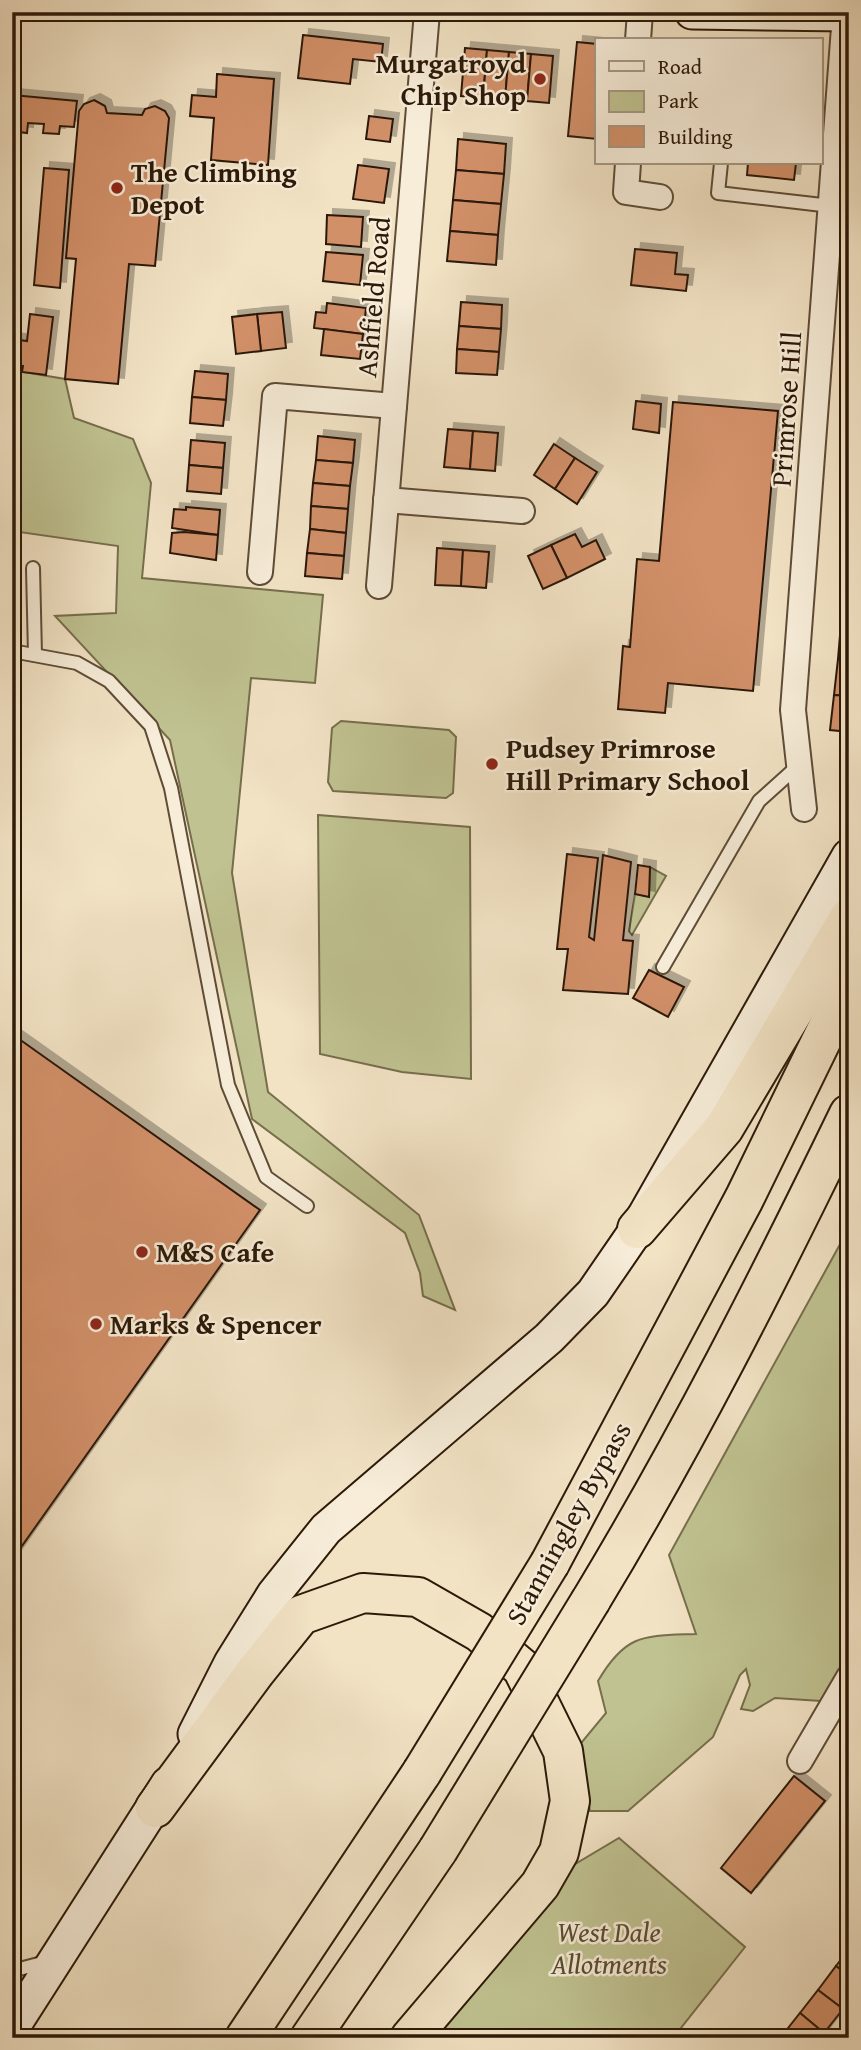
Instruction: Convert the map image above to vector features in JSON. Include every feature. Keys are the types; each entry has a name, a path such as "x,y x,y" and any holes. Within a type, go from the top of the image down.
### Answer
{"highway":[{"path":"637,1229 724,1128 849,918"},
{"name":"Stanningley Bypass","path":"245,2038 422,1772 551,1563 744,1199 849,984"},
{"name":"Stanningley Bypass","path":"310,2038 438,1850 630,1536 763,1292 849,1114"},
{"path":"763,1292 849,1172"},
{"path":"155,1808 256,1671 301,1615 363,1592 418,1597 479,1632 522,1668 563,1751 570,1801 559,1852 540,1885 410,2038"}],"main road":[{"path":"692,12 847,14"},
{"path":"16,2018 155,1808 239,1652 274,1594 326,1529 549,1338 593,1293 637,1229 849,856"}],"street":[{"name":"Ashfield Road","path":"379,586 427,12"},
{"path":"638,38 640,12"},
{"name":"Primrose Hill","path":"804,809 793,709 831,206 842,150 847,14"},
{"path":"628,164 626,192 660,197"},
{"path":"260,572 275,396 394,406"},
{"path":"386,500 522,511"},
{"path":"800,1761 849,1677"}],"lane":[{"path":"721,164 718,193 831,206"},
{"path":"33,569 35,656"},
{"path":"12,651 77,663 109,681 151,726 171,788 228,1085 266,1177 307,1206"},
{"path":"663,967 759,801 799,765"},
{"path":"12,1970 58,1958"}],"green space":[{"path":"12,364 23,366 23,372 65,379 74,418 133,439 151,483 142,578 323,595 315,683 251,678 232,873 268,1092 419,1215 455,1310 423,1296 420,1273 405,1233 252,1119 170,740 55,616 116,613 118,546 12,531"},
{"path":"341,721 449,730 456,737 453,793 446,798 333,791 328,782 332,728"},
{"path":"318,815 470,827 471,1079 402,1072 320,1054"},
{"path":"650,867 666,876 632,935 629,931 635,894 649,896"},
{"path":"849,1228 849,1656 831,1691 821,1701 775,1698 753,1711 741,1709 750,1685 746,1669 740,1675 713,1737 628,1811 590,1811 577,1748 606,1713 598,1681 618,1654 638,1640 663,1635 696,1634 669,1555"},
{"name":"West Dale Allotments","path":"619,1838 745,1947 673,2038 410,2038 540,1885"}],"building":[{"path":"303,35 383,44 381,62 353,59 350,84 298,78"},
{"path":"577,42 595,44 595,139 568,136"},
{"path":"465,48 487,50 483,98 461,96"},
{"path":"487,50 509,52 505,99 483,98"},
{"path":"509,52 531,54 527,101 505,99"},
{"name":"Murgatroyd Chip Shop","path":"531,54 553,56 549,103 527,101"},
{"path":"217,74 274,79 268,165 211,160 214,118 190,116 192,95 216,97"},
{"path":"12,95 77,101 74,127 60,126 59,134 43,133 44,124 28,123 27,133 12,131"},
{"name":"The Climbing Depot","path":"94,100 105,106 107,113 142,115 145,109 155,106 165,111 169,118 155,266 129,264 118,384 65,379 76,259 66,258 79,111 84,104"},
{"path":"369,116 393,119 390,142 366,139"},
{"path":"458,139 506,144 504,174 456,170"},
{"path":"748,164 796,164 794,180 747,175"},
{"path":"358,165 389,169 384,203 353,199"},
{"path":"44,168 69,170 60,288 34,285"},
{"path":"456,170 504,174 501,204 453,200"},
{"path":"453,200 501,204 498,235 450,231"},
{"path":"327,215 363,217 361,247 326,244"},
{"path":"450,231 498,235 496,265 447,261"},
{"path":"635,249 677,253 675,274 688,275 686,291 631,285"},
{"path":"326,252 363,255 360,285 323,281"},
{"path":"461,302 502,305 501,329 459,326"},
{"path":"327,303 366,308 363,334 314,328 316,312 326,313"},
{"path":"282,312 286,348 261,351 257,314"},
{"path":"30,314 53,317 46,375 22,372 23,366 12,364 12,339 27,341"},
{"path":"257,314 261,351 236,354 232,317"},
{"path":"459,326 501,329 499,352 457,349"},
{"path":"324,329 363,334 360,359 321,355"},
{"path":"457,349 499,352 497,375 456,373"},
{"path":"195,371 228,374 226,400 192,397"},
{"path":"192,397 226,400 223,426 190,423"},
{"path":"636,401 661,404 659,433 633,429"},
{"path":"673,402 778,411 753,691 668,683 665,713 618,709 623,646 630,647 637,559 659,561"},
{"path":"448,429 473,431 470,469 444,467"},
{"path":"473,431 498,433 495,471 470,469"},
{"path":"318,436 355,440 353,463 316,460"},
{"path":"191,440 225,443 223,468 189,465"},
{"path":"554,444 575,458 555,489 534,475"},
{"path":"575,458 597,472 577,504 555,489"},
{"path":"316,460 353,463 350,486 313,483"},
{"path":"189,465 223,468 221,494 187,491"},
{"path":"313,483 350,486 348,509 311,506"},
{"path":"311,506 348,509 346,533 310,529"},
{"path":"186,507 220,510 218,535 172,528 174,509 186,510"},
{"path":"310,529 346,533 344,556 307,553"},
{"path":"172,533 218,535 216,560 170,553"},
{"path":"575,534 582,547 596,540 605,559 567,578 551,545"},
{"path":"551,545 567,578 543,589 528,556"},
{"path":"437,548 463,550 461,586 435,585"},
{"path":"463,550 489,552 486,588 461,586"},
{"path":"307,553 344,556 342,579 305,576"},
{"path":"841,623 849,624 849,660 838,659"},
{"path":"838,659 849,660 849,696 834,695"},
{"path":"834,695 849,696 849,732 830,730"},
{"path":"567,854 598,858 589,937 594,940 603,855 631,862 623,940 633,941 628,994 563,990 568,949 557,949"},
{"path":"638,865 650,867 649,897 635,894"},
{"path":"649,970 684,987 668,1017 633,998"},
{"name":"Marks & Spencer","path":"12,1034 260,1210 12,1560"},
{"path":"794,1776 825,1801 751,1893 721,1868"},
{"path":"849,1949 849,1976 836,1966"},
{"path":"836,1966 849,1976 849,2001 843,2009 818,1990"},
{"path":"818,1990 843,2009 824,2033 800,2013"},
{"path":"800,2013 824,2033 821,2038 781,2037"}],"place":[{"name":"Murgatroyd Chip Shop","path":"540,79"},
{"name":"The Climbing Depot","path":"117,188"},
{"name":"Pudsey Primrose Hill Primary School","path":"492,764"},
{"name":"M&S Cafe","path":"142,1252"},
{"name":"Marks & Spencer","path":"96,1324"}]}
